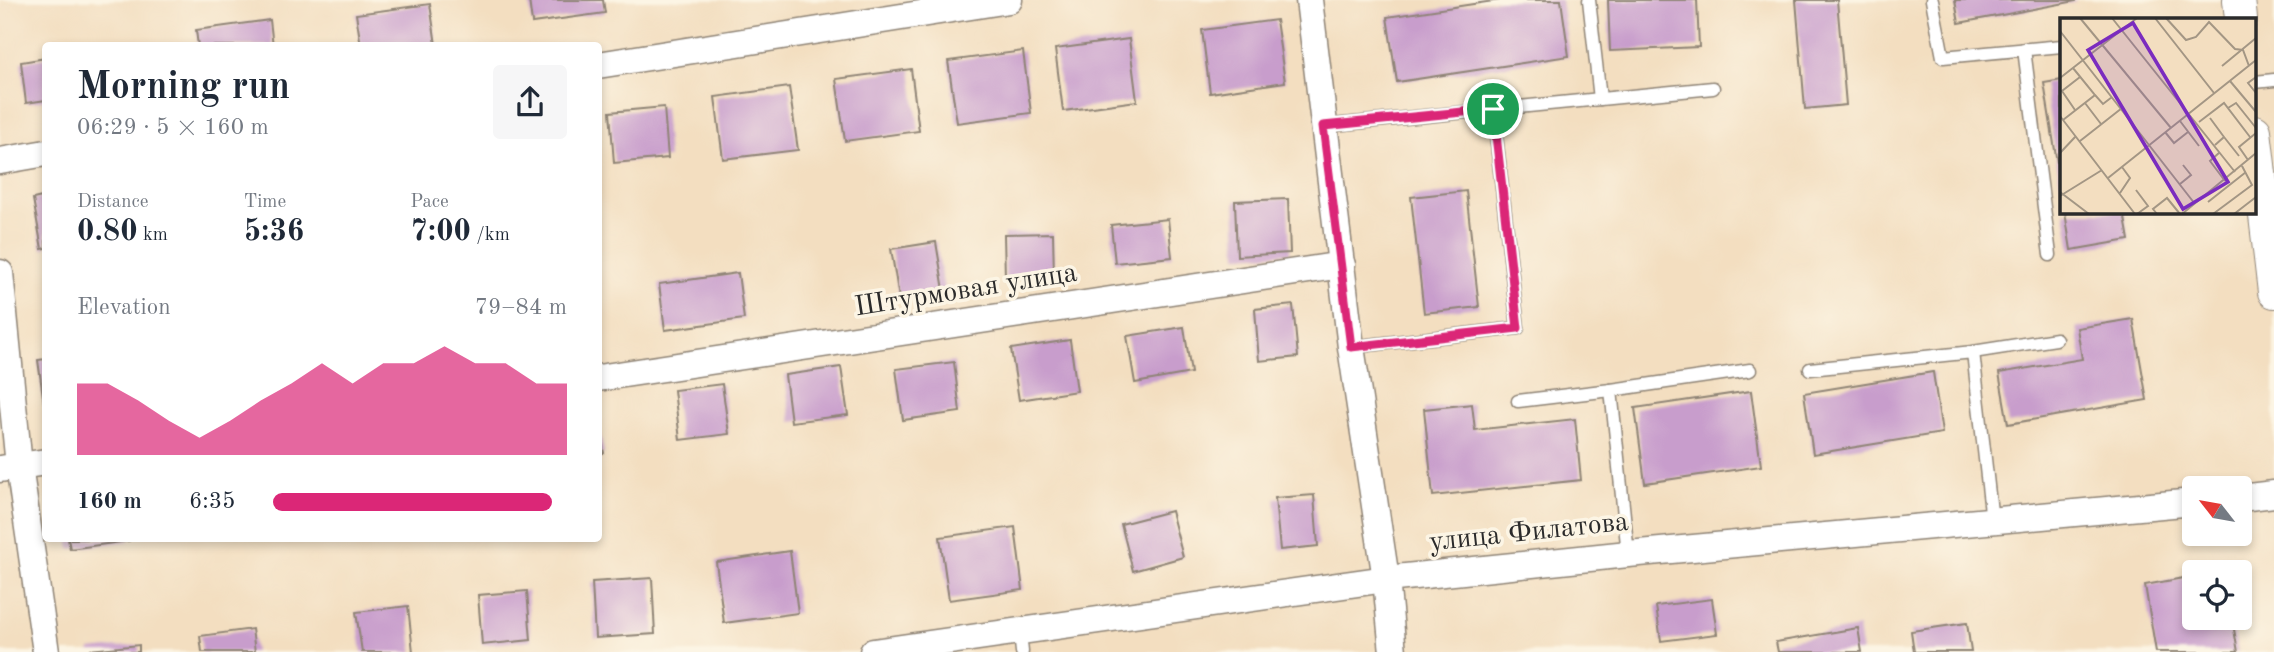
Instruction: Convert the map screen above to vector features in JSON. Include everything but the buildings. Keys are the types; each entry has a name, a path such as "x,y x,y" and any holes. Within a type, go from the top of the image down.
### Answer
{"street":[{"path":"602,64 1009,0"},
{"path":"1309,0 1351,347 1386,579 1394,652"},
{"path":"2239,0 2241,18"},
{"path":"2256,139 2274,292"},
{"path":"0,161 42,154"},
{"name":"Штурмовая улица","path":"602,377 1342,265"},
{"path":"0,273 10,468 46,652"},
{"path":"10,468 42,463"},
{"path":"2252,497 2274,494"},
{"name":"улица Филатова","path":"873,652 1021,643 1386,579 2182,503"}],"lane":[{"path":"1589,0 1600,99"},
{"path":"1932,0 1943,57 2060,46"},
{"path":"2024,49 2050,256"},
{"path":"2256,82 2274,80"},
{"path":"1323,126 1713,88"},
{"path":"1351,347 1518,328 1493,109"},
{"path":"1810,369 1973,352 2056,339"},
{"path":"1973,352 1992,522"},
{"path":"1518,401 1750,370"},
{"path":"1611,390 1628,554"}],"route":[{"path":"1493,109 1518,328 1351,347 1323,126 1493,109"}]}
